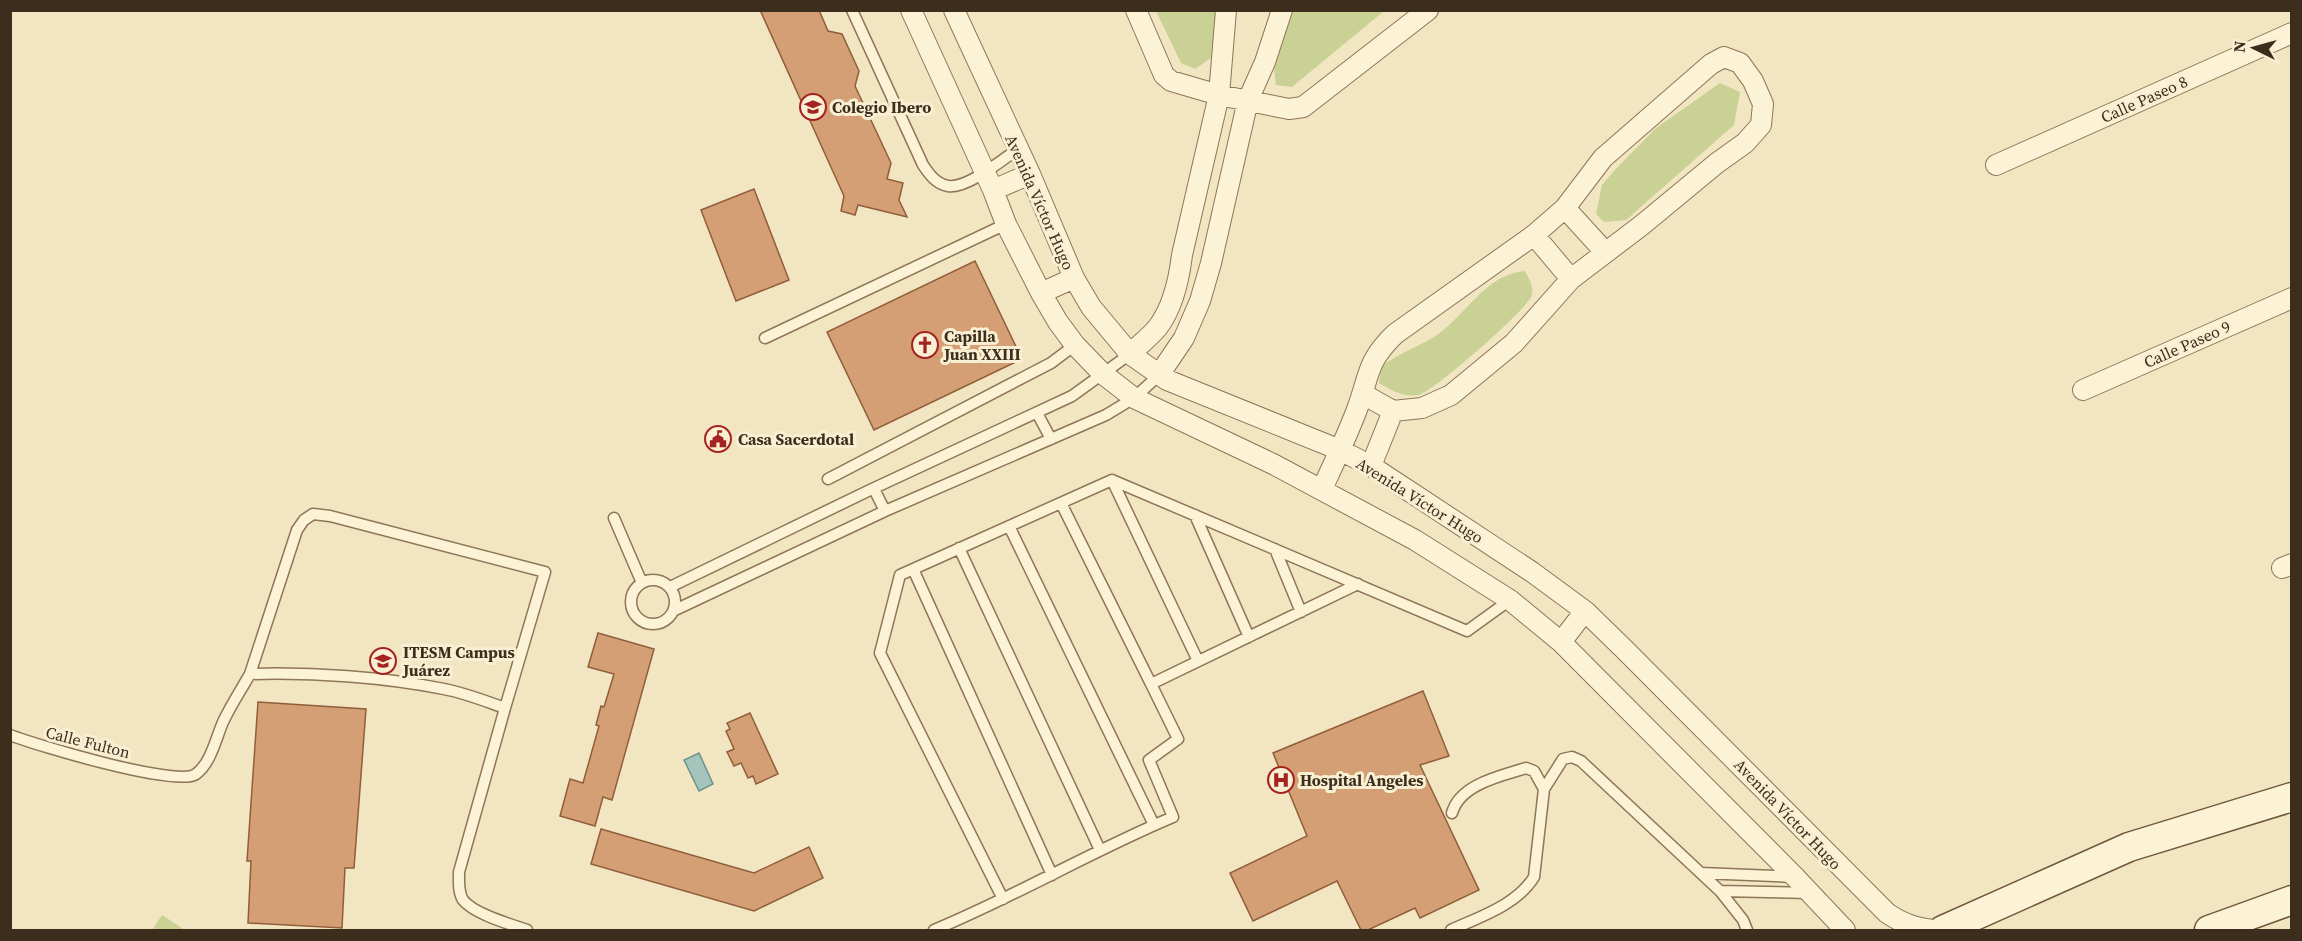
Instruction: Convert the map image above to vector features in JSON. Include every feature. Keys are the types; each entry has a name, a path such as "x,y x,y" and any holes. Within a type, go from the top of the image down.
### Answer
{"main road":[{"path":"1943,930 2129,847 2292,797"},
{"path":"2209,930 2292,900"}],"street":[{"path":"911,10 993,190 1006,224 1041,293 1075,345 1103,374 1134,398 1322,489 1415,540 1510,600 1561,642 1845,930"},
{"name":"Avenida Víctor Hugo","path":"954,10 1030,174 1074,278 1091,307 1130,354 1159,375 1340,450 1371,466 1532,572 1585,611 1867,894 1900,922 1915,928 1934,930"},
{"path":"1136,10 1164,75 1171,81 1219,95 1289,109 1303,107 1428,10"},
{"path":"1130,354 1158,328 1178,282 1182,255 1219,95 1226,10"},
{"path":"1159,375 1184,338 1200,302 1248,100 1265,62 1281,10"},
{"name":"Calle Paseo 8","path":"1996,165 2292,33"},
{"path":"1322,489 1363,394 1370,364 1383,346 1395,334 1534,235 1565,208 1603,158 1712,64 1724,57 1740,63 1753,81 1763,104 1761,125 1756,133 1571,279 1514,343 1451,395 1422,408 1393,411 1363,394"},
{"path":"993,190 1030,174"},
{"path":"1565,208 1605,252"},
{"path":"1534,235 1571,279"},
{"path":"1182,255 1211,263"},
{"path":"1041,293 1074,278"},
{"name":"Calle Paseo 9","path":"2083,390 2292,298"},
{"path":"1371,466 1393,411"},
{"path":"1561,642 1585,611"}],"lane":[{"path":"852,10 923,165 931,177 949,186 967,182 1018,149"},
{"path":"765,338 1006,224"},
{"path":"828,479 1051,363 1075,345"},
{"path":"670,587 1072,396 1130,354"},
{"path":"675,609 676,602 670,587 657,580 642,583 636,588 631,602 636,617 642,622 657,624 665,621 675,609 885,511 1106,415 1134,398 1159,375"},
{"path":"1037,413 1052,439"},
{"path":"1112,480 1198,662"},
{"path":"1003,899 880,653 900,575 1112,480 1467,631 1510,600"},
{"path":"874,489 885,511"},
{"path":"934,930 1003,899 1100,850 1173,818 1149,760 1178,739 1060,503"},
{"path":"505,708 472,696 436,688 343,676 250,674 297,530 304,520 314,514 330,516 545,572 459,872 459,887 464,900 476,910 527,930"},
{"path":"1195,515 1249,637"},
{"path":"614,518 642,583"},
{"path":"1009,526 1154,825"},
{"path":"960,548 1100,850"},
{"path":"1275,549 1300,612"},
{"path":"913,568 1052,875"},
{"path":"1151,684 1358,584"},
{"name":"Calle Fulton","path":"10,735 83,757 160,775 191,777 199,772 207,761 224,720 250,674"},
{"path":"1450,930 1517,897 1527,888 1534,878 1544,789 1563,759 1572,757 1581,761 1720,891 1743,920 1747,930"},
{"path":"1452,813 1454,806 1470,789 1490,779 1526,768 1534,771 1544,789"},
{"path":"1701,873 1795,878"},
{"path":"1720,891 1810,893"}],"green space":[{"path":"1293,10 1384,11 1292,87 1276,85 1274,70"},
{"path":"1156,11 1216,11 1211,58 1195,69 1181,63"},
{"path":"1720,83 1740,92 1734,125 1626,220 1604,222 1596,214 1602,185 1656,128"},
{"path":"1525,271 1532,290 1531,297 1525,305 1496,334 1441,381 1418,395 1398,393 1379,383 1381,367 1437,335 1499,279"},
{"path":"162,915 185,930 152,930"}],"water":[{"path":"699,753 713,784 699,791 684,760"}],"building":[{"path":"760,10 819,10 828,31 842,34 859,71 855,86 891,163 887,179 903,183 899,200 907,217 858,205 855,215 841,211 844,196"},
{"path":"754,189 789,280 736,301 701,210"},
{"name":"Capilla Juan XXIII","path":"975,261 1022,359 874,430 827,332"},
{"path":"598,633 654,649 612,800 603,797 595,826 560,816 570,779 583,783 599,726 596,725 601,706 604,707 614,674 588,667"},
{"path":"1423,691 1449,756 1420,765 1479,890 1420,918 1415,908 1368,930 1361,930 1337,881 1253,921 1230,873 1307,836 1273,753"},
{"path":"258,702 366,709 354,868 345,868 342,928 248,923 251,861 247,861"},
{"path":"750,713 778,774 756,784 753,776 748,778 741,763 734,766 727,752 734,749 726,731 730,729 727,723"},
{"path":"601,829 754,873 809,847 823,878 754,911 591,864"}],"place":[{"name":"Colegio Ibero","path":"813,107"},
{"name":"Capilla Juan XXIII","path":"925,345"},
{"name":"Casa Sacerdotal","path":"718,439"},
{"name":"ITESM Campus Juárez","path":"383,661"},
{"name":"Hospital Angeles","path":"1281,780"}]}
